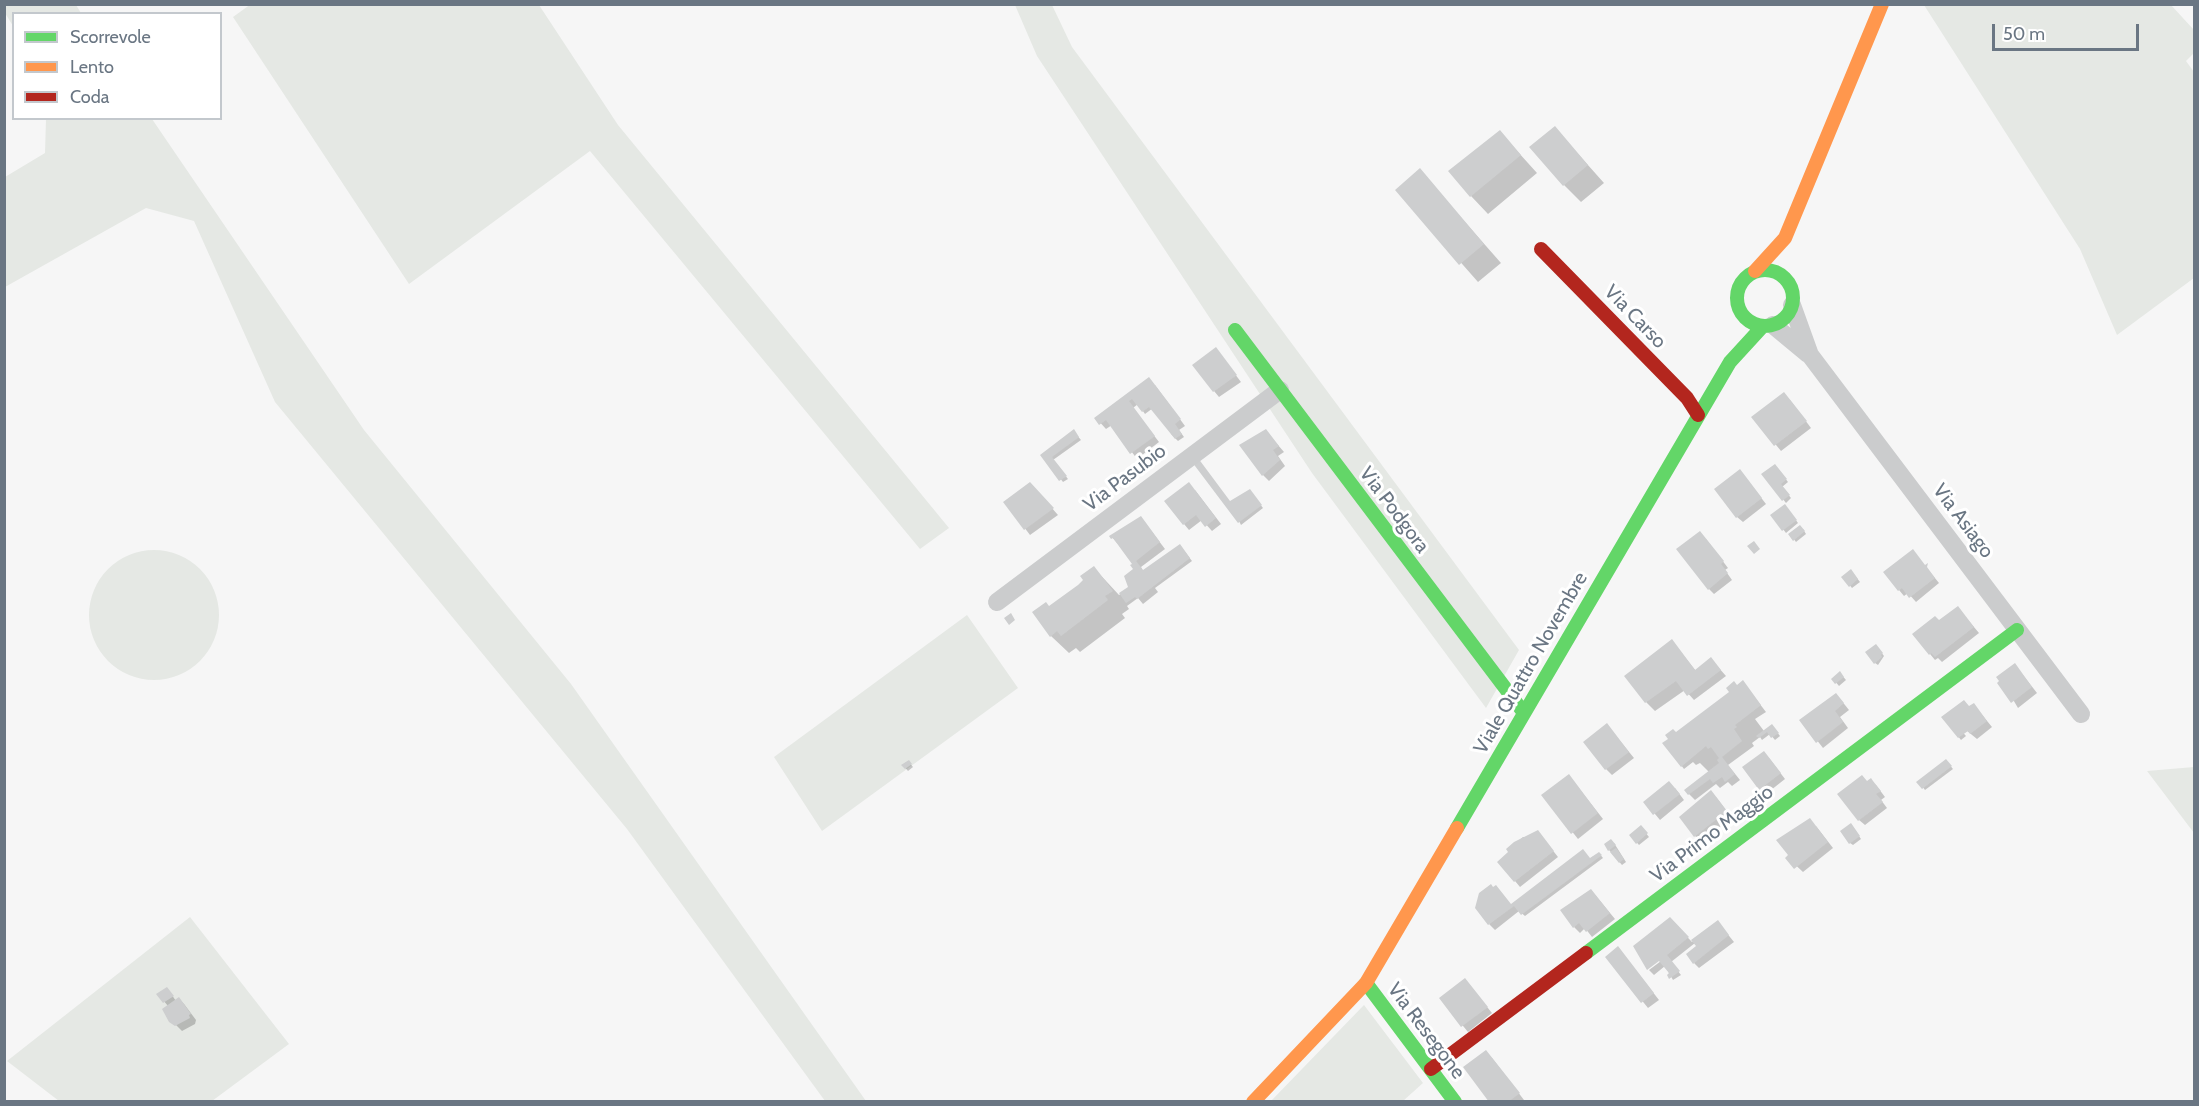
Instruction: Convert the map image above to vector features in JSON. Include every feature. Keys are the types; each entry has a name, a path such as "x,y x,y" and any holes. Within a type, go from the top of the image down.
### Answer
{"street":[{"path":"1785,238 1791,296 1782,321 1768,326 1755,325 1741,314 1737,294 1746,277 1755,272 1785,238 1882,4"},
{"name":"Via Carso","path":"1541,249 1687,398 1698,415"},
{"path":"1755,272 1775,272 1791,296"},
{"name":"Via Asiago","path":"1791,296 1810,355"},
{"name":"Viale Quattro Novembre","path":"1730,362 1741,314"},
{"name":"Via Asiago","path":"1768,326 1810,355 2081,714"},
{"name":"Viale Quattro Novembre","path":"1252,1101 1366,983 1730,362 1768,326"},
{"name":"Via Podgora","path":"1235,330 1504,691 1524,713"},
{"name":"Via Pasubio","path":"996,602 1280,390"},
{"name":"Via Primo Maggio","path":"1431,1069 2017,630"},
{"name":"Via Resegone","path":"1366,983 1455,1101"}],"shaded area":[{"path":"251,4 539,5 618,125 949,528 920,549 590,151 409,284 233,17"},
{"path":"4,5 76,5 80,12 12,12 12,24 5,13"},
{"path":"1015,5 1052,5 1072,47 1519,650 1486,708 1312,473 1037,56"},
{"path":"1924,5 2171,5 2194,30 2194,53 2186,61 2194,72 2194,278 2117,335 2080,249"},
{"path":"46,120 153,120 364,430 571,684 866,1101 825,1101 627,829 275,402 194,221 146,208 5,287 5,177 45,153"},
{"path":"154,550 179,555 200,569 214,590 219,615 214,640 200,661 179,675 154,680 129,675 108,661 94,640 89,615 94,590 108,569 129,555"},
{"path":"967,615 1018,688 822,831 774,757"},
{"path":"2194,767 2194,833 2147,771"},
{"path":"190,917 289,1044 212,1101 59,1101 7,1061"},
{"path":"1364,1005 1423,1083 1403,1101 1270,1102"}],"building":[{"path":"1555,126 1588,165 1563,186 1529,147"},
{"path":"1500,130 1521,155 1470,197 1448,171"},
{"path":"1420,168 1484,244 1459,265 1395,190"},
{"path":"1216,347 1237,375 1213,392 1192,365"},
{"path":"1149,377 1181,419 1175,424 1182,434 1175,439 1149,407 1142,412 1132,399 1129,401 1155,436 1130,454 1106,420 1099,425 1094,418"},
{"path":"1784,392 1807,421 1774,446 1751,417"},
{"path":"1074,429 1079,437 1052,457 1067,476 1059,481 1040,455"},
{"path":"1266,429 1279,446 1273,450 1280,460 1262,476 1239,445"},
{"path":"1198,458 1230,501 1250,489 1262,505 1238,523 1192,462"},
{"path":"1775,464 1787,479 1781,484 1790,495 1782,501 1761,474"},
{"path":"1740,469 1762,498 1736,518 1714,489"},
{"path":"1030,482 1054,508 1024,530 1003,502"},
{"path":"1189,482 1216,518 1205,527 1196,515 1183,525 1164,501"},
{"path":"1785,504 1797,520 1782,531 1770,515"},
{"path":"1141,516 1160,542 1136,561 1143,570 1180,544 1190,558 1137,599 1135,597 1126,603 1119,593 1128,587 1124,576 1133,569 1130,565 1132,564 1113,538 1109,536"},
{"path":"1800,525 1805,531 1793,541 1788,534"},
{"path":"1700,531 1724,561 1721,564 1728,573 1708,590 1676,549"},
{"path":"1754,541 1760,549 1754,554 1747,546"},
{"path":"1913,549 1925,565 1928,563 1927,567 1935,578 1909,598 1902,588 1898,591 1883,572"},
{"path":"1094,566 1113,591 1105,596 1108,600 1061,636 1057,631 1050,637 1032,612 1046,602 1049,606 1078,585 1083,580 1080,576"},
{"path":"1851,569 1858,579 1849,587 1841,577"},
{"path":"1958,606 1974,627 1935,657 1931,653 1929,655 1912,634 1935,616 1939,620"},
{"path":"1011,613 1015,620 1009,625 1004,618"},
{"path":"1672,639 1695,670 1711,657 1721,670 1687,696 1676,681 1645,703 1624,676"},
{"path":"1876,644 1883,653 1874,664 1865,652"},
{"path":"2015,663 2032,687 2011,703 1997,683 1999,681 1996,677"},
{"path":"1840,671 1844,677 1835,684 1831,679"},
{"path":"1743,680 1761,705 1735,725 1737,727 1734,729 1742,741 1722,757 1735,774 1725,782 1722,777 1713,783 1710,779 1688,795 1684,790 1719,763 1717,760 1719,758 1711,747 1708,749 1706,746 1681,767 1662,743 1668,739 1665,735 1673,729 1676,732 1729,692 1726,688 1734,681 1737,685"},
{"path":"1836,693 1844,703 1835,711 1843,722 1816,743 1799,720"},
{"path":"1964,700 1969,706 1974,703 1987,721 1970,734 1968,731 1958,738 1941,717"},
{"path":"1607,723 1629,752 1605,770 1583,742"},
{"path":"1772,724 1779,733 1771,738 1767,732 1759,738 1756,736"},
{"path":"1764,751 1781,773 1759,790 1742,767"},
{"path":"1946,759 1952,766 1922,789 1916,782"},
{"path":"909,760 912,764 905,769 901,765"},
{"path":"1569,774 1598,813 1571,834 1541,795"},
{"path":"1862,775 1867,781 1871,778 1881,791 1876,794 1883,802 1858,821 1837,794"},
{"path":"1669,781 1680,794 1653,815 1643,802"},
{"path":"1711,790 1727,811 1694,837 1679,817"},
{"path":"1810,818 1828,842 1794,869 1785,858 1788,855 1776,840"},
{"path":"1851,823 1860,836 1849,844 1840,831"},
{"path":"1641,825 1648,833 1636,844 1629,835"},
{"path":"1538,830 1554,851 1514,882 1497,862 1508,852 1506,849 1514,842"},
{"path":"1611,839 1616,845 1608,851 1604,844"},
{"path":"1616,848 1624,859 1619,863 1610,852"},
{"path":"1583,849 1590,858 1599,852 1602,855 1521,915 1514,906 1488,925 1475,908 1479,893 1491,884 1493,887 1496,885 1511,904"},
{"path":"1591,889 1610,913 1586,932 1579,923 1573,928 1560,910"},
{"path":"1670,917 1689,937 1667,955 1680,971 1669,979 1667,975 1669,973 1659,961 1647,970 1633,946"},
{"path":"1718,920 1729,935 1693,964 1686,954 1696,946 1691,940"},
{"path":"1618,946 1654,993 1641,1003 1605,957"},
{"path":"1465,978 1488,1007 1461,1027 1439,998"},
{"path":"167,987 174,996 163,1003 156,994"},
{"path":"179,997 191,1014 190,1018 175,1026 169,1022 162,1009"},
{"path":"1486,1050 1520,1093 1508,1102 1489,1102 1463,1067"}],"traffic: fast":[{"path":"1765,270 1776,272 1785,278 1791,287 1793,298 1791,309 1785,318 1776,324 1765,326 1754,324 1745,318 1739,309 1737,298 1739,287 1745,278 1754,272 1765,270"},
{"path":"1457,828 1730,362 1763,326"},
{"path":"1235,330 1524,713"},
{"path":"1586,953 2017,630"},
{"path":"1366,983 1455,1102"}],"traffic: slow":[{"path":"1755,271 1785,238 1882,4"},
{"path":"1253,1102 1366,983 1457,828"}],"traffic: jam":[{"path":"1541,249 1687,398 1698,415"},
{"path":"1431,1069 1586,953"}]}
